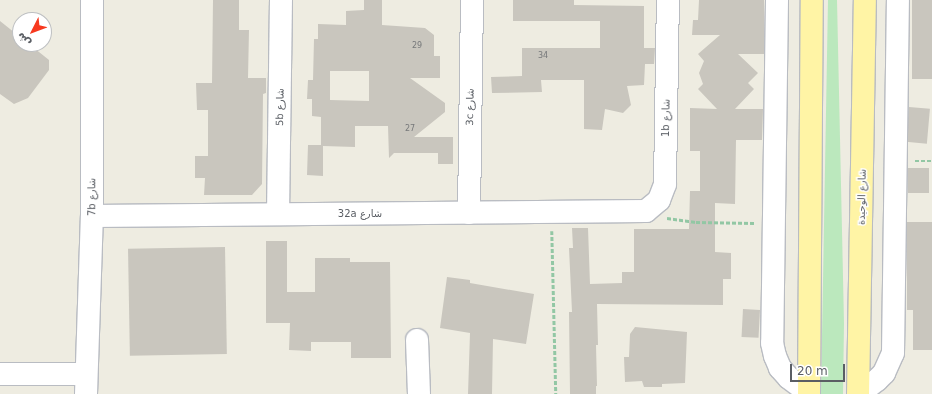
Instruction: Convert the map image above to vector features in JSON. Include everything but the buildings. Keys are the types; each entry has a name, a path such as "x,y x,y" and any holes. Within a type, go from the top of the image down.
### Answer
{"main road":[{"path":"809,393 812,0"},
{"name":"شارع الوحيدة","path":"858,394 862,2"}],"street":[{"name":"7b شارع","path":"86,384 92,216 92,0"},
{"name":"5b شارع","path":"278,214 281,0"},
{"name":"3c شارع","path":"469,213 472,0"},
{"name":"1b شارع","path":"637,212 659,200 665,184 668,0"},
{"path":"778,0 772,343 780,368 789,378 809,393"},
{"path":"858,394 877,380 884,372 893,353 898,0"},
{"name":"32a شارع","path":"92,216 637,212"},
{"path":"417,340 419,394"},
{"path":"0,374 86,384"}],"path":[{"path":"637,212 679,221 774,223"},
{"path":"552,213 556,394"}],"green space":[{"path":"828,0 837,0 844,323 843,394 821,394"}]}
